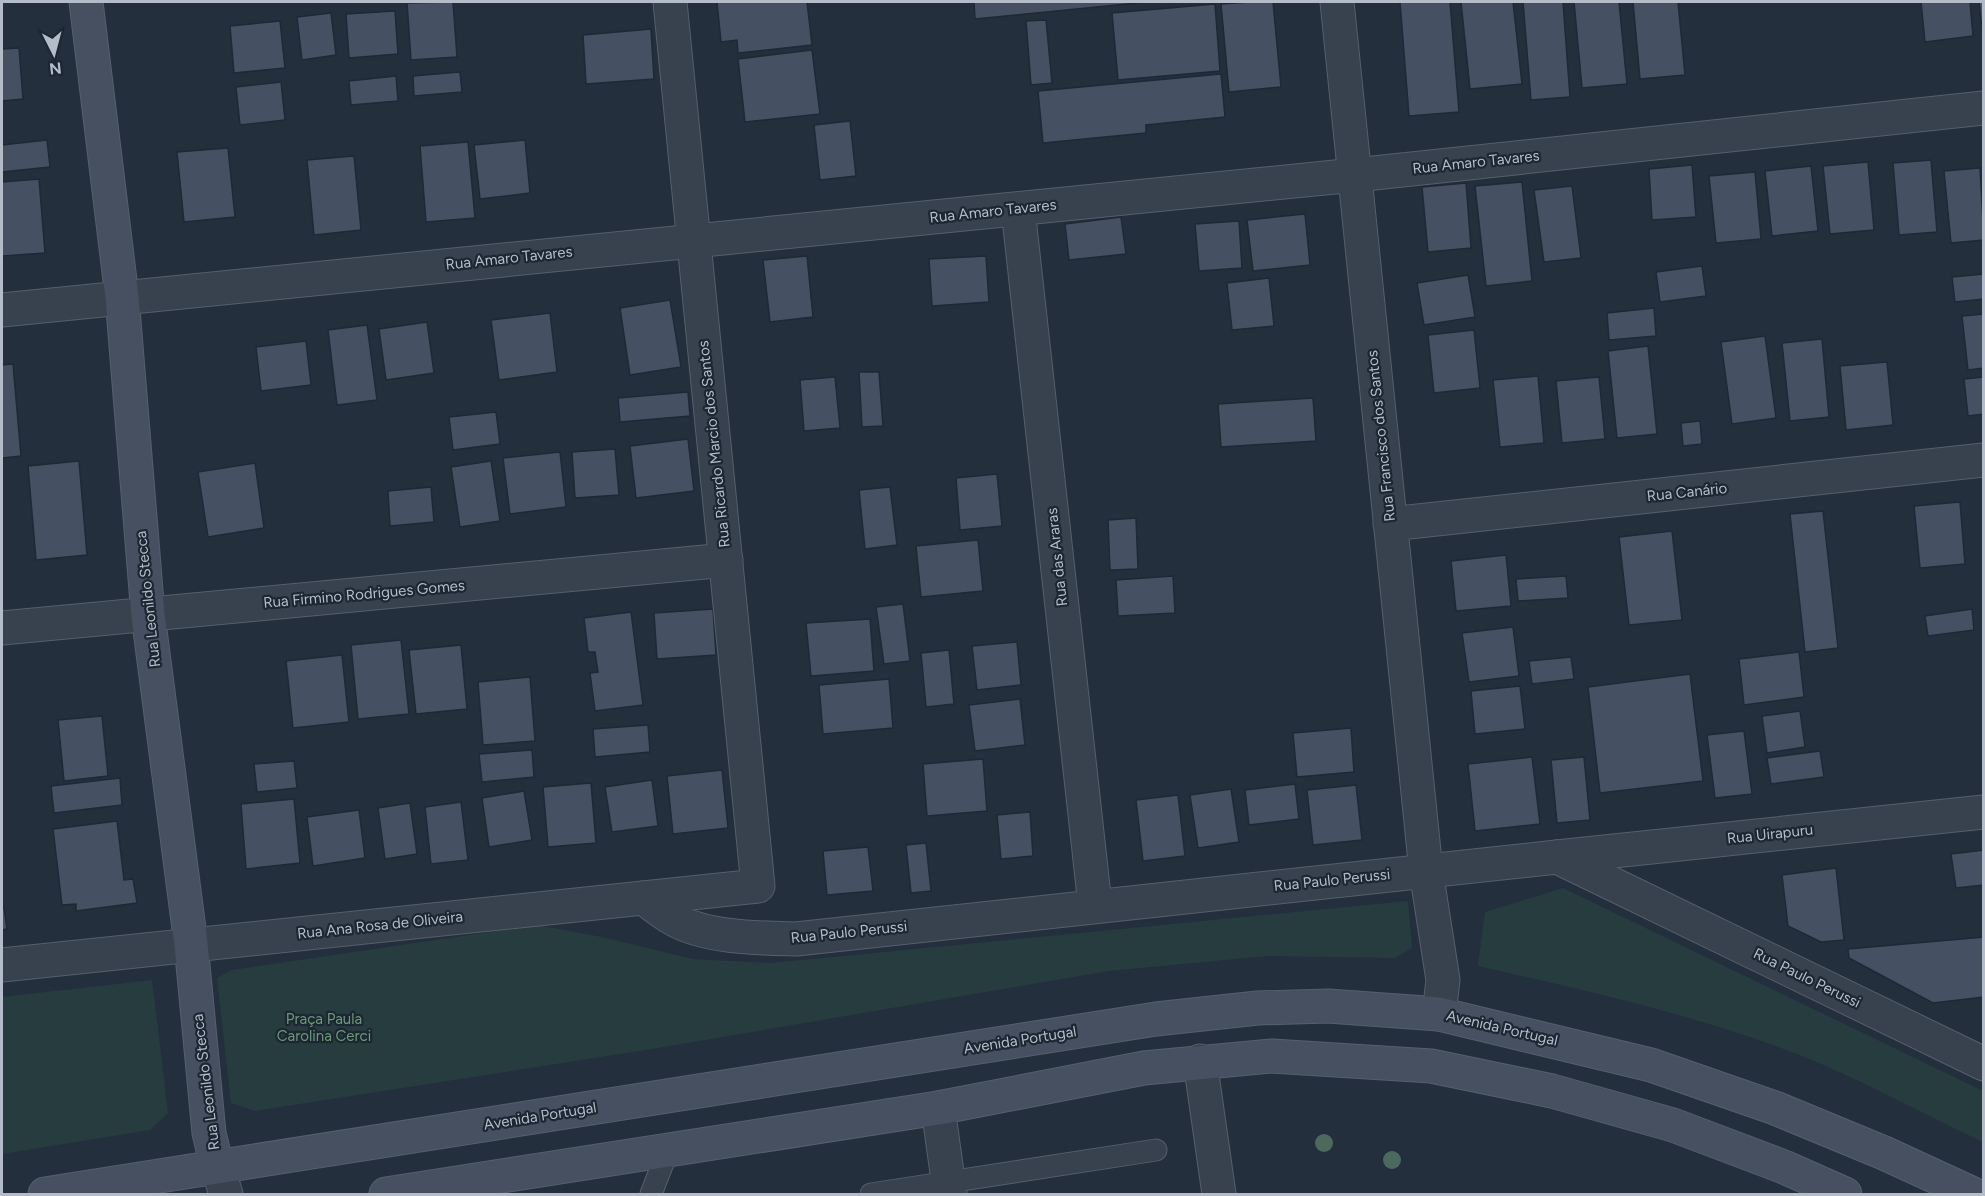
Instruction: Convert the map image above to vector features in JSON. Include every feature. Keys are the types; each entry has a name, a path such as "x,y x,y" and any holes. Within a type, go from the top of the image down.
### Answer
{"main road":[{"name":"Rua Leonildo Stecca","path":"86,2 122,297 148,615 191,944 209,1133 222,1180"},
{"name":"Avenida Portugal","path":"45,1194 222,1180 1156,1019 1258,1008 1328,1006 1439,1014 1651,1065 1786,1113 1884,1153 1973,1194"},
{"path":"386,1194 938,1108 1144,1068 1272,1056 1431,1066 1552,1091 1673,1125 1784,1167 1845,1194"}],"street":[{"name":"Rua Ricardo Marcio dos Santos","path":"670,2 758,886"},
{"name":"Rua Francisco dos Santos","path":"1337,2 1426,871 1443,980 1439,1014"},
{"name":"Rua Amaro Tavares","path":"2,310 1355,175 1983,108"},
{"name":"Rua das Araras","path":"1018,209 1095,905"},
{"name":"Rua Canário","path":"1390,524 1983,460"},
{"name":"Rua Firmino Rodrigues Gomes","path":"2,628 726,560"},
{"name":"Rua Uirapuru","path":"1557,857 1983,812"},
{"name":"Rua Paulo Perussi","path":"644,898 676,921 716,933 796,939 1557,857 1983,1064"},
{"name":"Rua Ana Rosa de Oliveira","path":"2,966 191,944 758,886"},
{"path":"1200,1061 1219,1194"},
{"path":"938,1108 950,1188"}],"lane":[{"path":"651,1194 668,1150"},
{"path":"871,1194 950,1188 1156,1150"}],"green space":[{"path":"1563,888 1983,1091 1983,1142 1848,1076 1763,1041 1642,1005 1478,966 1485,912"},
{"name":"Praça Paula Carolina Cerci","path":"1408,901 1412,948 1395,958 1267,956 1109,971 652,1049 255,1111 231,1103 217,978 232,970 537,925 602,937 693,959 771,963"},
{"path":"152,980 168,1113 150,1130 2,1154 2,997"}],"building":[{"path":"453,2 457,57 411,60 407,3"},
{"path":"717,2 807,2 812,45 738,53 737,40 721,42"},
{"path":"974,2 1137,2 1137,3 975,19"},
{"path":"1273,2 1281,87 1229,92 1221,4"},
{"path":"1400,2 1450,2 1459,112 1409,116"},
{"path":"1461,2 1513,2 1522,84 1470,89"},
{"path":"1523,2 1563,2 1570,97 1531,100"},
{"path":"1574,2 1619,2 1627,84 1582,88"},
{"path":"1633,2 1678,2 1685,75 1640,79"},
{"path":"1921,2 1970,2 1973,36 1925,42"},
{"path":"1979,2 1984,2 1984,38 1983,38"},
{"path":"1215,4 1220,71 1118,80 1112,13"},
{"path":"395,11 398,54 349,58 346,14"},
{"path":"331,13 336,55 302,60 297,17"},
{"path":"1046,20 1052,83 1031,85 1026,21"},
{"path":"280,21 285,68 234,73 230,26"},
{"path":"651,29 654,79 586,84 583,35"},
{"path":"19,48 23,99 2,101 2,49"},
{"path":"812,50 820,114 745,122 738,59"},
{"path":"460,72 462,92 414,96 413,76"},
{"path":"1221,74 1225,117 1146,125 1146,133 1043,143 1038,91"},
{"path":"396,76 398,101 351,105 349,81"},
{"path":"281,82 285,120 240,125 236,87"},
{"path":"850,121 856,176 820,180 814,125"},
{"path":"47,140 50,167 2,172 2,145"},
{"path":"525,140 530,193 480,199 474,145"},
{"path":"468,142 475,218 426,222 420,146"},
{"path":"228,148 235,217 184,222 177,152"},
{"path":"354,156 361,230 314,235 307,160"},
{"path":"1931,160 1937,232 1899,235 1893,163"},
{"path":"1868,162 1874,230 1830,234 1823,166"},
{"path":"1692,165 1696,217 1652,220 1649,169"},
{"path":"1811,166 1818,231 1772,236 1765,171"},
{"path":"1980,168 1984,240 1951,243 1944,171"},
{"path":"1755,172 1761,239 1716,243 1709,176"},
{"path":"39,179 45,253 2,256 2,182"},
{"path":"1522,182 1532,281 1486,286 1475,186"},
{"path":"1466,183 1471,248 1428,252 1422,187"},
{"path":"1572,186 1581,258 1544,262 1534,190"},
{"path":"1305,214 1310,265 1253,271 1247,220"},
{"path":"1121,217 1126,254 1069,260 1065,224"},
{"path":"1239,221 1242,268 1199,271 1195,224"},
{"path":"807,256 813,317 770,322 763,260"},
{"path":"986,256 989,302 932,306 929,259"},
{"path":"1702,266 1706,296 1660,302 1656,272"},
{"path":"1984,274 1984,299 1955,302 1952,277"},
{"path":"1468,275 1475,317 1424,325 1417,283"},
{"path":"1269,278 1274,326 1232,330 1227,283"},
{"path":"670,300 681,367 630,375 620,308"},
{"path":"1654,308 1656,336 1609,340 1607,313"},
{"path":"550,313 557,372 499,380 491,320"},
{"path":"1984,314 1984,368 1968,370 1962,316"},
{"path":"427,322 434,373 386,380 379,329"},
{"path":"367,325 377,400 337,405 328,330"},
{"path":"1474,330 1480,388 1434,393 1428,335"},
{"path":"1765,336 1776,418 1732,424 1721,342"},
{"path":"1822,339 1829,417 1790,421 1782,343"},
{"path":"306,341 311,385 261,391 256,347"},
{"path":"1648,346 1657,434 1617,438 1608,351"},
{"path":"1887,362 1893,425 1846,430 1840,366"},
{"path":"13,364 21,456 2,458 2,365"},
{"path":"859,372 879,372 883,426 862,427"},
{"path":"1538,376 1544,443 1500,447 1493,380"},
{"path":"835,377 840,428 804,431 800,380"},
{"path":"1599,377 1605,439 1562,443 1556,381"},
{"path":"1984,377 1984,414 1968,416 1964,379"},
{"path":"688,392 690,416 620,422 618,398"},
{"path":"1313,398 1316,441 1221,447 1218,404"},
{"path":"496,412 500,444 453,450 449,417"},
{"path":"1700,421 1702,444 1683,446 1681,423"},
{"path":"688,439 694,491 636,498 630,446"},
{"path":"615,449 619,495 575,498 572,452"},
{"path":"560,452 566,507 510,514 503,458"},
{"path":"79,461 87,555 36,560 28,466"},
{"path":"491,461 500,521 460,527 451,467"},
{"path":"255,463 264,528 208,537 198,472"},
{"path":"997,474 1002,526 960,530 956,478"},
{"path":"431,487 434,522 390,526 388,491"},
{"path":"890,487 897,545 865,549 859,490"},
{"path":"1960,502 1965,564 1920,568 1914,506"},
{"path":"1823,511 1838,648 1805,652 1790,514"},
{"path":"1136,518 1138,569 1110,570 1108,520"},
{"path":"1672,531 1682,620 1629,625 1619,537"},
{"path":"978,540 983,591 921,597 916,546"},
{"path":"1506,555 1511,606 1456,611 1451,561"},
{"path":"1173,576 1175,613 1118,616 1116,580"},
{"path":"1566,576 1568,598 1518,601 1516,579"},
{"path":"903,604 910,661 884,664 876,607"},
{"path":"713,609 716,655 657,659 654,613"},
{"path":"1972,609 1974,630 1928,636 1925,616"},
{"path":"631,612 643,705 595,711 590,673 598,672 595,652 588,652 584,618"},
{"path":"870,619 874,671 811,676 806,623"},
{"path":"1513,627 1519,676 1469,682 1462,633"},
{"path":"401,640 409,714 358,719 351,645"},
{"path":"1017,642 1021,685 977,690 972,646"},
{"path":"461,645 467,709 416,714 409,650"},
{"path":"949,650 954,704 926,707 921,653"},
{"path":"1799,652 1804,697 1744,705 1739,659"},
{"path":"342,655 349,722 293,728 286,661"},
{"path":"1571,657 1574,679 1532,684 1529,661"},
{"path":"1690,674 1703,781 1600,793 1588,687"},
{"path":"530,677 535,741 483,745 478,682"},
{"path":"889,679 893,728 823,734 819,685"},
{"path":"1520,686 1525,729 1475,734 1471,691"},
{"path":"1020,699 1025,745 975,751 969,705"},
{"path":"1800,711 1805,747 1767,753 1762,716"},
{"path":"102,716 108,776 64,781 58,720"},
{"path":"648,725 650,752 595,757 593,729"},
{"path":"1351,728 1354,772 1297,777 1293,733"},
{"path":"1744,731 1752,794 1715,798 1707,735"},
{"path":"532,750 534,777 482,782 479,754"},
{"path":"1820,751 1824,777 1771,784 1767,758"},
{"path":"1532,757 1540,824 1475,831 1468,764"},
{"path":"1584,757 1590,820 1557,823 1551,760"},
{"path":"983,759 987,811 927,816 923,764"},
{"path":"294,761 297,788 257,792 254,764"},
{"path":"722,770 728,828 673,834 667,776"},
{"path":"120,778 122,805 54,813 51,786"},
{"path":"652,780 658,826 612,832 605,787"},
{"path":"591,783 596,843 548,847 543,787"},
{"path":"1295,784 1299,819 1249,825 1245,790"},
{"path":"1356,785 1362,840 1313,845 1307,790"},
{"path":"1231,789 1239,842 1198,848 1190,795"},
{"path":"524,791 532,840 489,847 482,798"},
{"path":"1178,795 1185,856 1143,861 1136,800"},
{"path":"294,799 300,863 246,869 241,804"},
{"path":"461,802 468,860 431,864 425,807"},
{"path":"410,803 417,854 385,859 378,808"},
{"path":"359,810 365,858 313,866 307,817"},
{"path":"1030,812 1033,856 1001,859 997,815"},
{"path":"117,821 124,880 133,879 137,903 76,911 76,904 62,905 53,829"},
{"path":"926,843 931,891 911,893 906,845"},
{"path":"868,847 873,891 827,895 823,851"},
{"path":"1984,850 1984,885 1956,888 1951,854"},
{"path":"1836,868 1844,940 1821,942 1788,926 1782,875"},
{"path":"4,908 7,929 2,930 2,909"},
{"path":"1984,937 1984,997 1933,1003 1849,958 1848,949"}]}
